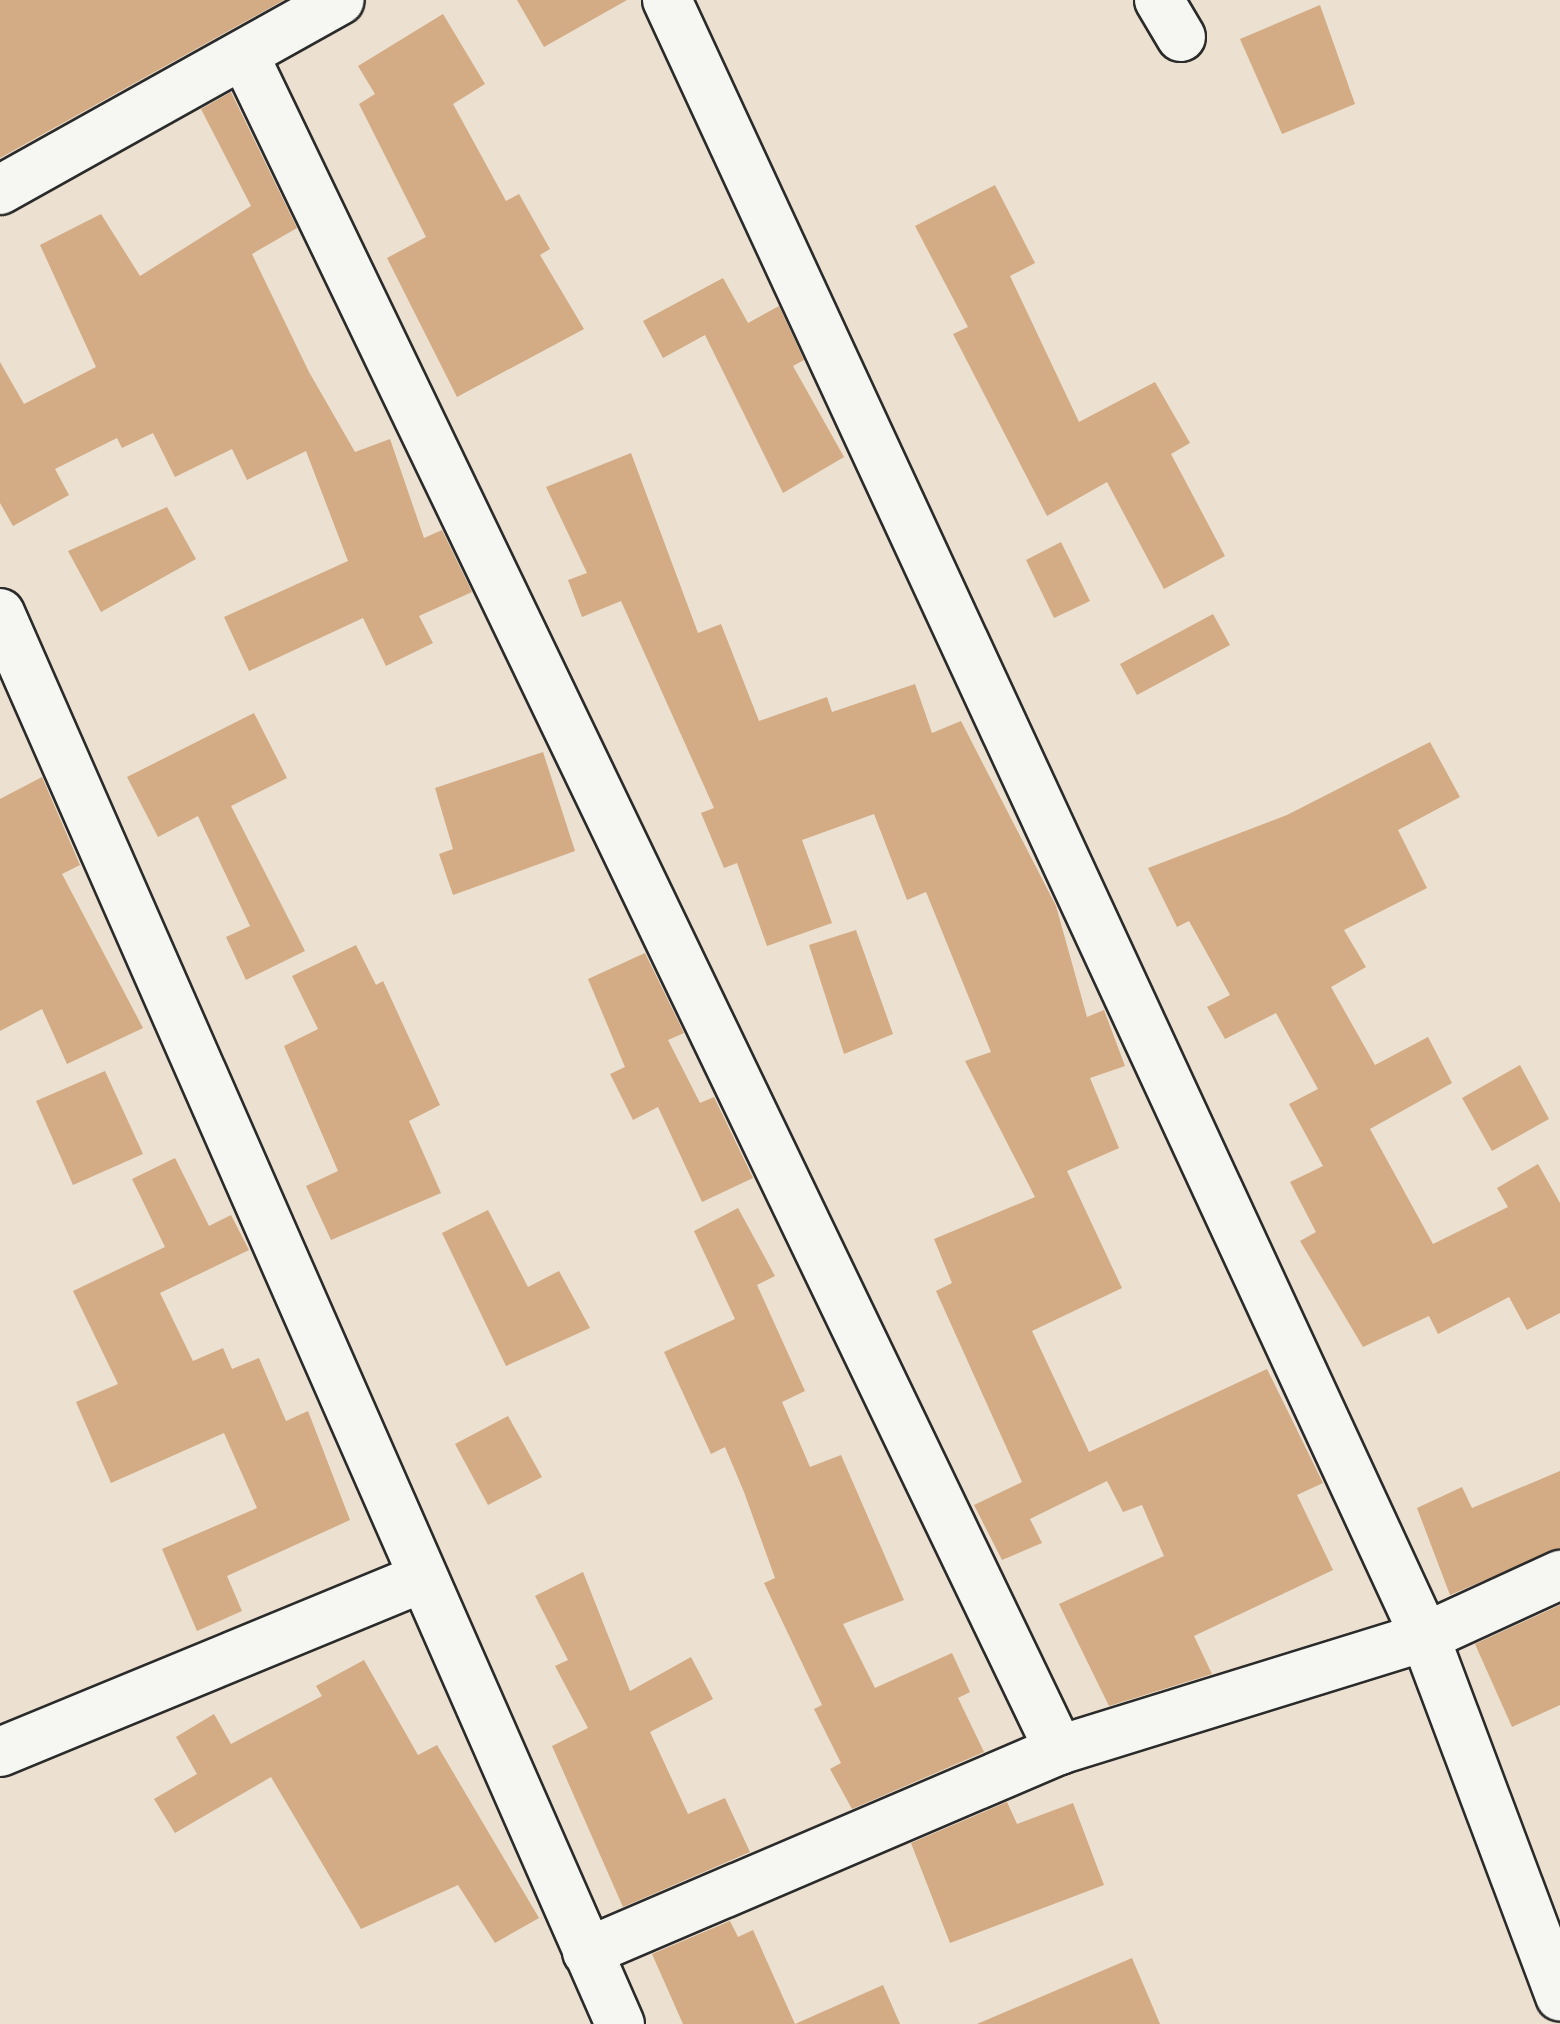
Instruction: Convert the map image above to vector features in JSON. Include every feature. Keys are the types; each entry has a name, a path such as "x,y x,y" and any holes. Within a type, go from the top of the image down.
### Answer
{"street":[{"path":"0,190 245,57 340,0"},
{"path":"666,0 1426,1637 1560,1997"},
{"path":"245,57 1059,1750"},
{"path":"0,613 420,1579 620,2024"},
{"path":"587,1952 1059,1750 1426,1637 1560,1575"},
{"path":"0,1752 420,1579"}],"building":[{"path":"0,0 284,0 0,158"},
{"path":"517,0 627,0 544,47"},
{"path":"1320,5 1355,104 1282,134 1240,39"},
{"path":"443,14 485,84 453,104 506,201 519,194 550,249 540,255 584,329 457,397 387,258 426,237 359,104 375,94 358,66"},
{"path":"231,92 297,228 252,254 309,372 355,452 390,439 424,538 442,530 472,592 419,616 433,643 386,666 363,618 249,671 224,617 348,561 306,451 247,480 232,449 175,477 153,433 122,448 117,438 55,469 69,495 13,526 0,503 0,362 24,404 96,367 40,245 101,214 140,276 251,206 201,109"},
{"path":"995,185 1035,263 1010,276 1079,422 1155,382 1190,443 1171,454 1225,556 1164,589 1107,482 1047,516 953,334 968,327 915,226"},
{"path":"723,278 748,323 779,306 804,360 793,366 844,457 783,493 705,335 663,358 643,321"},
{"path":"631,453 698,633 721,624 759,721 827,697 832,712 915,684 932,733 961,721 1056,906 1087,1017 1104,1010 1125,1066 1090,1078 1119,1148 1067,1171 1122,1288 1032,1331 1089,1452 1267,1369 1323,1483 1297,1495 1333,1570 1194,1636 1212,1674 1109,1706 1059,1604 1164,1556 1142,1505 1123,1512 1107,1481 1030,1519 1042,1543 1002,1560 974,1505 1022,1482 936,1291 952,1283 934,1239 1035,1197 965,1061 991,1052 926,892 907,900 874,814 802,840 832,923 767,946 737,863 724,868 701,813 714,808 621,601 582,617 568,580 587,573 546,487"},
{"path":"167,507 196,559 101,612 68,551"},
{"path":"1061,542 1090,601 1054,618 1026,560"},
{"path":"1213,614 1230,645 1137,695 1120,664"},
{"path":"254,713 287,778 231,806 305,951 246,980 226,937 250,926 198,816 158,837 127,777"},
{"path":"1430,742 1460,797 1398,830 1427,888 1344,930 1366,967 1331,987 1375,1065 1428,1037 1452,1083 1370,1129 1433,1244 1508,1207 1497,1188 1538,1164 1560,1203 1560,1313 1527,1330 1509,1297 1438,1334 1429,1316 1363,1347 1300,1241 1316,1232 1290,1182 1323,1166 1289,1104 1318,1089 1276,1013 1225,1039 1207,1007 1230,995 1189,921 1177,927 1148,868 1287,815"},
{"path":"543,752 575,851 453,895 439,854 453,849 435,788"},
{"path":"42,777 80,865 62,874 143,1028 67,1064 42,1009 0,1031 0,799"},
{"path":"856,930 893,1034 844,1054 809,945"},
{"path":"356,945 376,985 383,981 440,1105 409,1121 441,1193 331,1240 306,1186 338,1171 284,1046 318,1029 292,976"},
{"path":"645,953 684,1033 668,1040 700,1103 714,1097 753,1178 702,1202 658,1107 633,1120 610,1074 625,1067 588,979"},
{"path":"1520,1065 1549,1119 1492,1151 1462,1098"},
{"path":"105,1071 143,1154 73,1185 36,1101"},
{"path":"175,1158 209,1226 231,1215 249,1250 160,1293 193,1361 223,1348 232,1369 259,1358 286,1421 308,1411 350,1520 227,1576 242,1611 197,1631 162,1549 257,1508 224,1433 111,1483 76,1402 118,1384 73,1291 165,1247 132,1179"},
{"path":"738,1208 775,1276 757,1285 805,1391 782,1402 810,1467 841,1455 904,1600 843,1624 875,1688 952,1653 970,1692 958,1698 984,1752 852,1809 830,1769 841,1763 814,1709 822,1705 764,1583 775,1578 744,1492 725,1447 711,1454 664,1352 735,1319 694,1231"},
{"path":"488,1210 528,1287 559,1271 590,1328 506,1366 442,1233"},
{"path":"508,1416 542,1477 488,1505 455,1444"},
{"path":"1560,1471 1560,1548 1450,1595 1417,1508 1462,1487 1472,1508"},
{"path":"583,1572 630,1691 691,1657 713,1699 650,1732 688,1814 725,1798 750,1852 623,1907 552,1746 588,1728 555,1666 568,1660 535,1596"},
{"path":"1560,1605 1560,1705 1512,1727 1475,1644"},
{"path":"364,1660 418,1755 437,1745 539,1918 495,1943 458,1885 361,1929 271,1777 175,1833 154,1799 197,1774 176,1737 214,1714 231,1744 322,1696 316,1686"},
{"path":"1007,1802 1017,1824 1073,1803 1104,1885 950,1943 911,1843"},
{"path":"730,1921 738,1937 753,1930 795,2024 683,2024 652,1954"},
{"path":"1132,1958 1160,2024 977,2024"},
{"path":"883,1985 900,2024 795,2024"}]}
